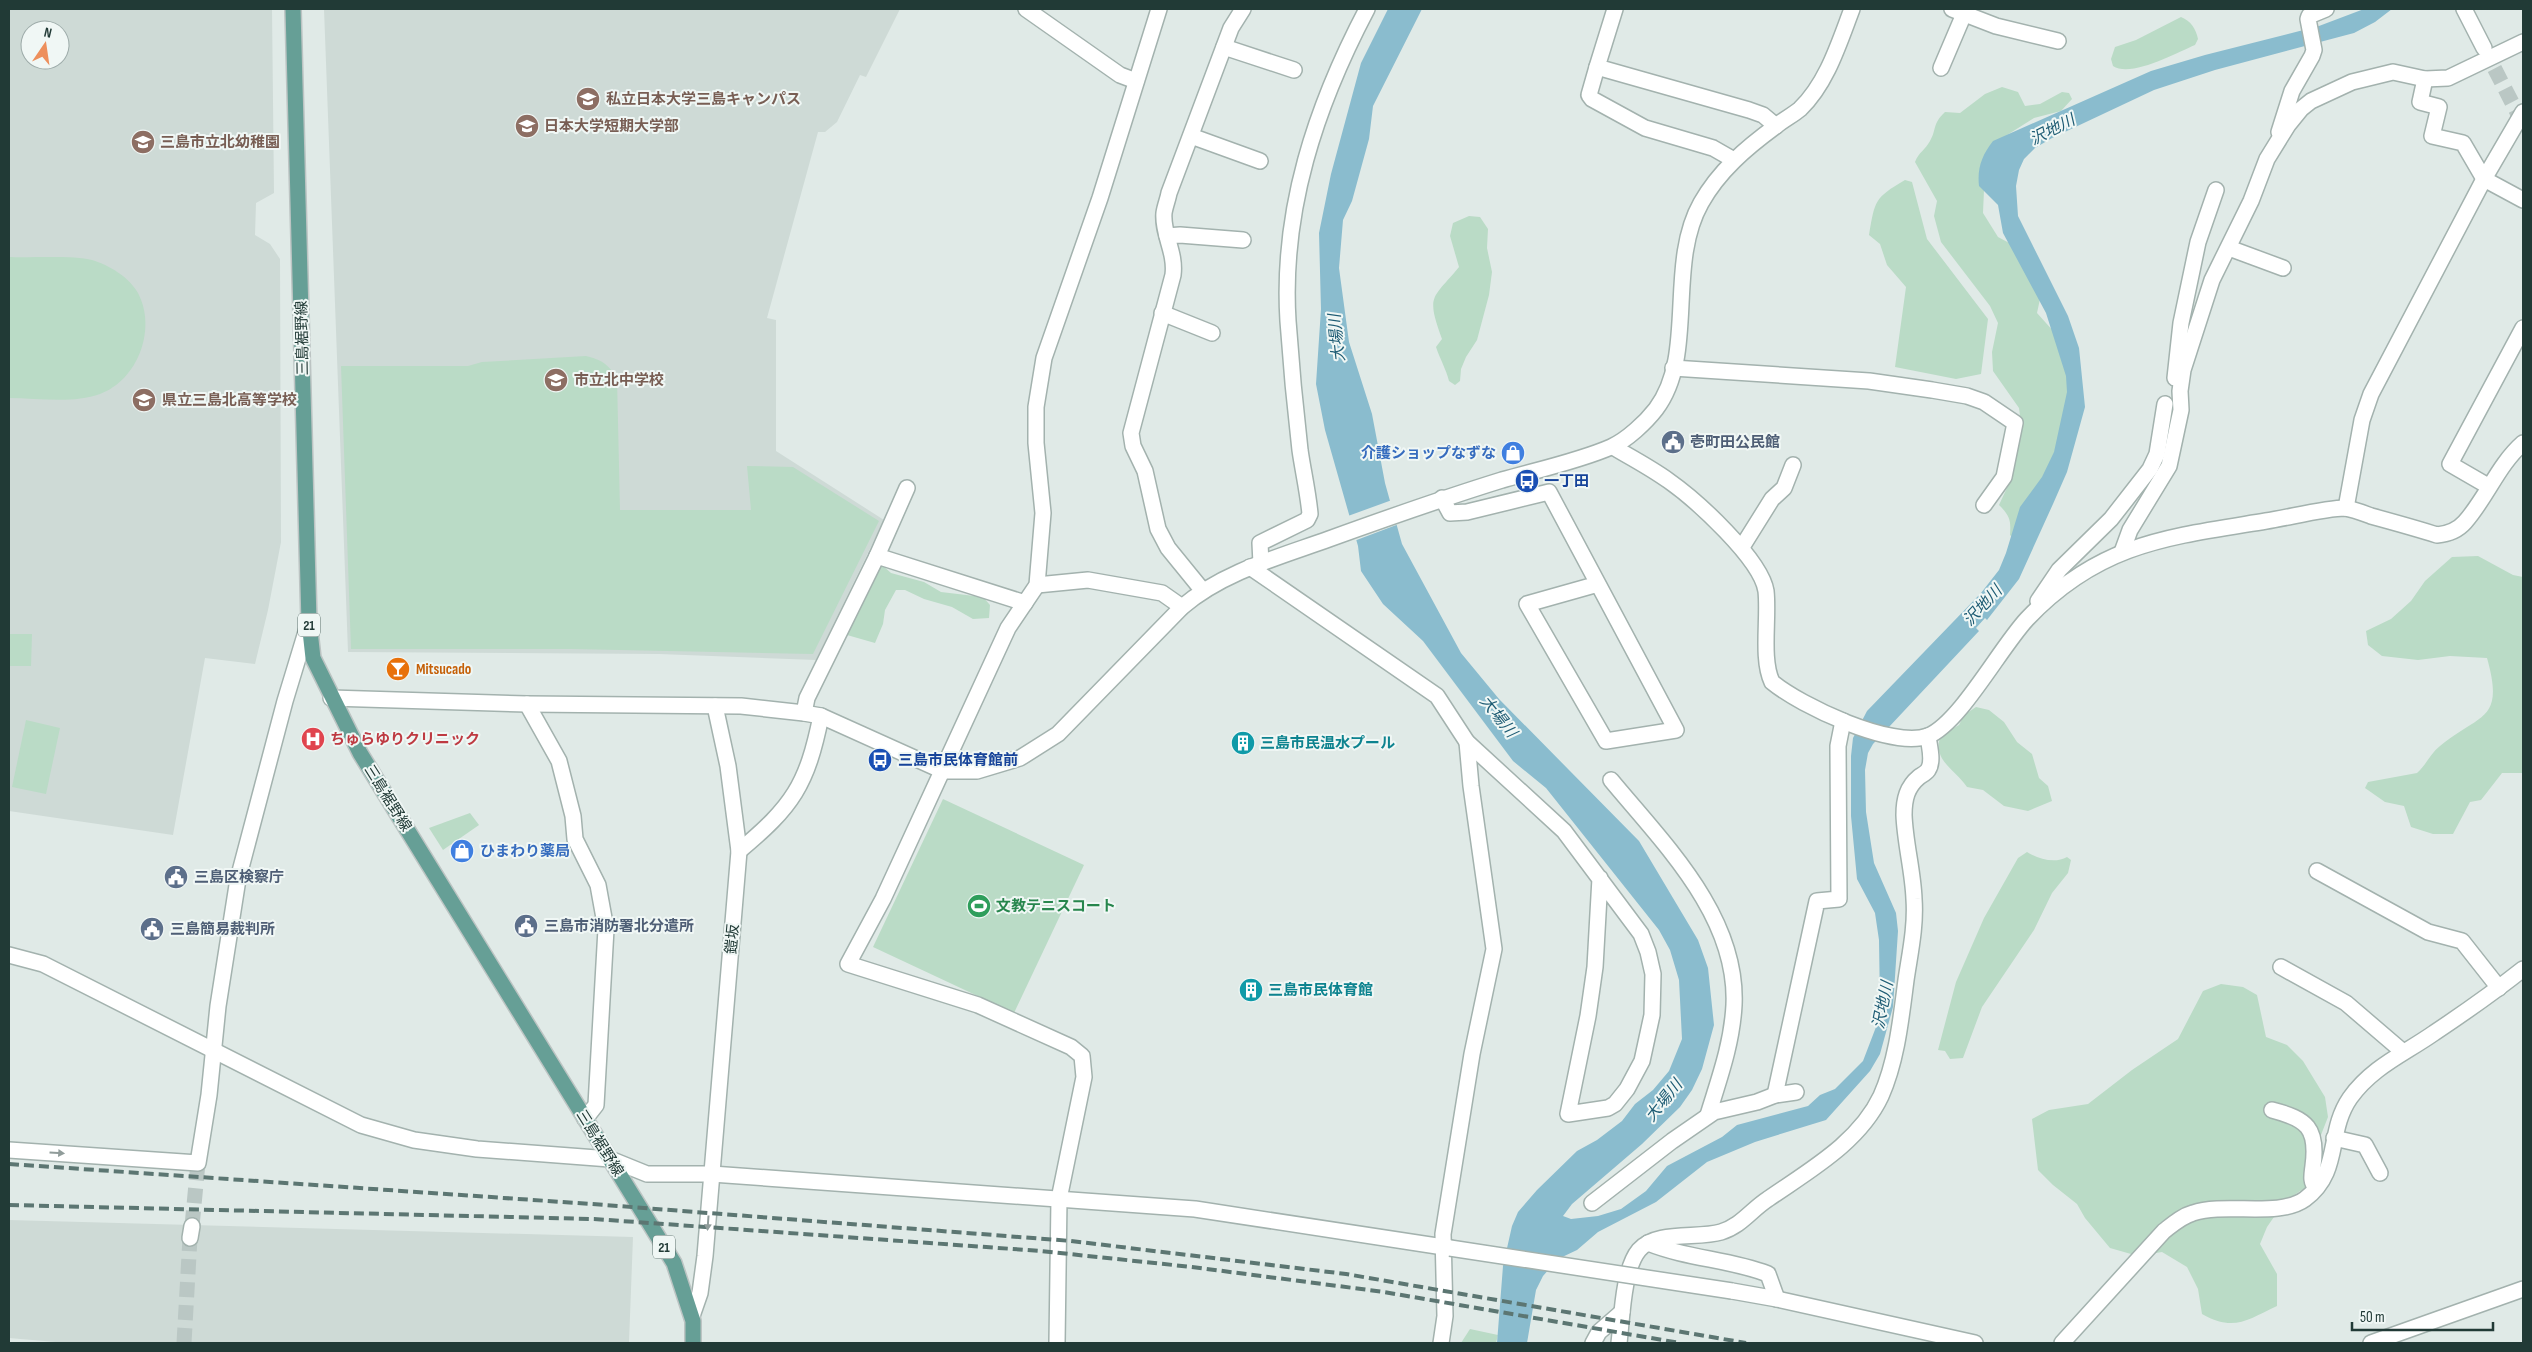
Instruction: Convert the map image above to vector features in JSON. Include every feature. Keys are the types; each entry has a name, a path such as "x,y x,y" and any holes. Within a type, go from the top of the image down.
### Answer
{"main road":[{"name":"三島裾野線","path":"294,9 309,622 313,658 331,698 360,753 674,1263 692,1316 693,1343"}],"street":[{"path":"1026,9 1120,75 1136,81"},
{"path":"1057,1343 1059,1199 1084,1078 1085,1068 1082,1056 1071,1047 978,1005 848,964 883,899 1008,628 1037,585 1043,513 1036,442 1036,407 1044,358 1100,198 1159,9"},
{"path":"1203,592 1168,548 1158,529 1145,471 1133,446 1132,434 1175,260 1167,236 1164,213 1231,28 1243,9"},
{"path":"1615,9 1589,95 1592,99 1645,128 1713,148 1734,160"},
{"path":"331,698 528,704 715,706 804,713 821,716 943,771 978,771 1020,758 1058,734 1182,607 1203,592 1256,565 1442,498 1613,447 1647,418 1657,408 1664,395 1673,368 1678,341 1682,259 1689,232 1701,203 1720,175 1734,160 1798,110 1809,98 1834,56 1852,9"},
{"path":"2122,552 2130,530 2169,466 2181,410 2180,391 2183,370 2199,317 2212,280 2229,248 2276,142 2292,91 2314,50 2307,23 2309,16 2326,9"},
{"path":"2464,9 2484,48"},
{"path":"1256,565 1260,543 1308,520 1310,514 1300,451 1288,320 1289,248 1301,174 1312,137 1342,55 1361,10"},
{"path":"1941,68 1958,11 1996,26 2058,41"},
{"path":"2276,142 2301,110 2323,95 2393,72 2425,79 2448,78 2523,42"},
{"path":"1224,47 1294,70"},
{"path":"1598,67 1749,110 1763,115 1776,126"},
{"path":"2425,79 2420,102 2439,106 2432,136 2463,143 2484,179 2523,200"},
{"path":"2346,508 2365,410 2484,179 2523,112"},
{"path":"1191,136 1260,161"},
{"path":"2180,391 2176,382 2175,372 2181,323 2198,242 2216,190"},
{"path":"1167,236 1180,235 1243,240"},
{"path":"2229,248 2283,268"},
{"path":"1162,313 1212,334"},
{"path":"2488,486 2450,464 2523,328"},
{"path":"1673,368 1869,381 1958,394 1984,402 2014,424 2004,477 1984,505"},
{"path":"1613,447 1670,482 1742,547 1761,575 1765,590 1768,665 1772,682 1800,700 1848,723 1888,738 1908,739 1928,736 1944,725 1957,712 1996,657 2027,620 2060,570 2111,519 2150,470 2157,454 2166,404"},
{"path":"2027,620 2077,576 2098,562 2122,552 2180,535 2346,508 2438,535 2448,534 2465,522 2511,453 2523,443"},
{"path":"1742,547 1772,499 1784,488 1792,465"},
{"path":"804,713 807,698 877,556 907,488"},
{"path":"1442,498 1450,513 1467,512 1549,492 1676,730 1606,741 1527,604 1598,584"},
{"path":"877,556 1025,603"},
{"path":"1256,565 1437,696 1467,742 1564,831 1600,878 1641,934 1648,952 1653,974 1652,1016 1642,1061 1627,1089 1615,1104 1608,1108 1568,1114 1590,1006 1595,967 1600,878"},
{"path":"1037,585 1088,580 1162,593 1182,607"},
{"path":"9,1150 198,1163 214,1050 218,1006 238,879 285,701 309,622"},
{"path":"528,704 559,761 572,816 575,839 595,876 603,907 606,938 596,1105 584,1119"},
{"name":"鎧坂","path":"692,1316 700,1293 705,1256 739,851 733,800 715,706"},
{"path":"739,851 787,808 806,774 815,748 821,716"},
{"path":"1775,1095 1817,902 1840,899 1838,746 1848,723"},
{"path":"1619,1343 1622,1312 1631,1268 1639,1250 1648,1243 1673,1236 1720,1232 1734,1227 1766,1199 1817,1166 1849,1139 1866,1120 1881,1096 1894,1057 1914,918 1914,890 1906,846 1905,802 1910,787 1928,771 1930,764 1928,736"},
{"path":"1441,1343 1445,1316 1446,1247 1469,1073 1494,949 1471,786 1467,742"},
{"path":"1611,780 1683,868 1719,929 1727,951 1733,978 1734,1004 1731,1034 1721,1077 1708,1115"},
{"path":"2317,871 2428,932 2462,941 2499,988"},
{"path":"9,955 43,964 361,1125 414,1140 477,1149 610,1160 647,1174 712,1174 1195,1209 1732,1291 1777,1299 1975,1343"},
{"path":"2281,967 2346,1002 2402,1052"},
{"path":"2062,1343 2164,1231 2178,1219 2208,1210 2289,1206 2304,1200 2328,1172 2336,1127 2350,1098 2374,1071 2432,1035 2523,969"},
{"path":"1592,1204 1708,1115 1775,1095 1796,1092"},
{"path":"2272,1110 2301,1119 2312,1132 2315,1149 2312,1180 2316,1188"},
{"path":"2334,1138 2365,1145 2380,1173"},
{"path":"1648,1243 1687,1256 1756,1269 1768,1274 1777,1299"},
{"path":"2371,1343 2413,1336 2523,1289"},
{"path":"1593,1343 1599,1332 1622,1312"}],"shaded area":[{"name":"県立三島北高等学校","path":"9,9 272,9 274,193 256,203 255,235 270,244 280,259 281,542 255,664 205,658 173,835 9,811"},
{"name":"市立北中学校","path":"324,9 900,9 866,77 860,75 837,122 825,132 818,132 767,318 776,320 776,451 884,520 816,660 659,654 348,652"},
{"path":"9,1220 633,1237 629,1343 67,1343 9,1338"}],"green space":[{"path":"2181,17 2190,23 2196,32 2198,39 2195,45 2142,67 2121,69 2113,66 2111,59 2115,47 2136,40"},
{"path":"2002,87 2018,92 2025,106 2040,104 2062,92 2069,93 2072,99 2061,111 2034,118 1996,142 1984,190 1983,213 1998,237 2013,245 2040,299 2037,313 2064,343 2070,388 2062,436 2014,539 2010,535 2009,518 1999,505 2012,477 2013,455 2021,424 2019,408 1993,371 1992,352 1998,323 1990,306 1941,242 1934,216 1937,201 1915,162 1930,141 1936,123 1945,112 1960,113 1985,94"},
{"path":"1905,180 1912,182 1927,239 1988,319 1981,374 1956,379 1895,367 1906,287 1887,265 1880,244 1869,235 1875,207 1878,202 1887,191"},
{"path":"1469,216 1480,217 1488,229 1487,248 1492,272 1489,295 1477,340 1461,369 1460,381 1455,385 1449,381 1436,347 1442,339 1433,305 1434,298 1438,292 1459,267 1450,236 1453,223"},
{"path":"9,257 84,258 112,268 134,287 143,307 144,337 134,365 125,377 113,387 100,394 78,399 9,398"},
{"path":"586,356 604,363 617,378 620,510 751,510 747,466 793,467 879,521 813,654 571,649 351,649 341,366 468,366 482,362"},
{"path":"2478,556 2513,575 2523,577 2523,773 2502,773 2481,800 2470,802 2453,834 2433,834 2411,827 2404,806 2385,802 2365,788 2368,782 2417,773 2440,746 2485,714 2491,705 2493,694 2487,658 2450,656 2418,660 2382,656 2368,645 2366,631 2391,619 2411,601 2425,581 2452,557"},
{"path":"882,565 891,573 924,582 941,592 983,597 990,605 989,618 973,619 952,607 924,599 905,590 896,590 885,610 883,624 875,643 847,635 846,630 877,570"},
{"path":"9,634 32,634 31,666 9,666"},
{"path":"1976,707 1989,710 2004,722 2017,742 2032,754 2039,778 2048,786 2052,801 2028,811 2004,806 1983,790 1967,787 1946,764 1939,751 1941,735 1959,725 1964,715"},
{"path":"26,720 60,728 46,794 12,787"},
{"name":"文教テニスコート","path":"943,799 1084,865 1014,1013 873,947"},
{"path":"470,813 479,825 443,850 429,828"},
{"path":"2027,852 2047,860 2067,857 2071,860 2068,873 2052,893 2034,930 1982,1007 1963,1058 1950,1059 1945,1051 1938,1050 1956,982 1984,918 2018,858"},
{"path":"2221,984 2243,987 2257,995 2266,1037 2287,1045 2303,1061 2325,1097 2328,1117 2319,1140 2323,1160 2311,1184 2285,1201 2267,1227 2260,1244 2277,1274 2277,1306 2249,1319 2232,1323 2213,1319 2202,1314 2198,1289 2187,1267 2162,1252 2138,1256 2110,1248 2085,1218 2077,1204 2038,1170 2032,1119 2049,1110 2088,1104 2132,1070 2178,1039 2203,991"},
{"path":"1470,1329 1498,1335 1496,1343 1461,1343"}],"water":[{"path":"1388,9 1422,9 1373,106 1369,139 1352,201 1343,220 1339,268 1349,342 1372,414 1385,483 1402,544 1461,653 1499,699 1639,841 1698,940 1708,968 1714,1025 1702,1069 1692,1090 1680,1107 1642,1144 1572,1204 1563,1216 1571,1219 1598,1216 1621,1209 1646,1191 1667,1166 1722,1137 1737,1125 1808,1106 1820,1095 1835,1089 1863,1061 1876,1027 1880,1004 1879,940 1875,913 1857,879 1851,816 1851,756 1853,738 1867,711 1981,593 1999,570 2020,507 2042,477 2054,452 2067,392 2066,376 2046,313 2003,233 1998,205 1979,186 1980,168 1989,146 1993,141 2151,71 2319,26 2364,9 2392,9 2375,22 2354,33 2215,70 2154,90 2052,138 2035,148 2024,159 2019,170 2016,186 2018,216 2068,316 2079,348 2085,407 2067,472 2019,579 1987,620 1985,618 1976,628 1979,631 1873,744 1868,753 1865,770 1866,812 1874,863 1896,913 1898,931 1893,1007 1880,1054 1870,1071 1826,1120 1755,1142 1707,1162 1656,1202 1598,1232 1577,1250 1558,1259 1543,1276 1536,1290 1527,1343 1497,1343 1503,1266 1512,1226 1518,1212 1537,1190 1577,1151 1597,1140 1622,1121 1635,1104 1653,1090 1669,1071 1682,1039 1679,980 1670,950 1659,930 1546,788 1513,761 1423,641 1383,604 1361,571 1358,546 1325,430 1316,384 1321,309 1319,233 1331,174 1361,63"}],"pier":[{"path":"1392,500 1399,524 1354,541 1348,516"}],"tunnel":[{"path":"2484,48 2523,124"},
{"path":"192,1226 198,1163"},
{"path":"184,1343 190,1238"}],"railway":[{"path":"9,1164 592,1204 1071,1241 1346,1274 1746,1343"},
{"path":"9,1205 594,1219 1041,1251 1192,1267 1384,1292 1680,1343"}],"place":[{"name":"私立日本大学三島キャンパス","path":"588,99"},
{"name":"日本大学短期大学部","path":"527,126"},
{"name":"三島市立北幼稚園","path":"143,142"},
{"name":"市立北中学校","path":"556,380"},
{"name":"県立三島北高等学校","path":"144,400"},
{"name":"壱町田公民館","path":"1673,442"},
{"name":"介護ショップなずな","path":"1513,453"},
{"name":"一丁田","path":"1527,481"},
{"name":"Mitsucado","path":"398,669"},
{"name":"ちゅらゆりクリニック","path":"313,739"},
{"name":"三島市民温水プール","path":"1243,743"},
{"name":"三島市民体育館前","path":"880,760"},
{"name":"ひまわり薬局","path":"462,851"},
{"name":"三島区検察庁","path":"176,877"},
{"name":"文教テニスコート","path":"979,906"},
{"name":"三島市消防署北分遣所","path":"526,926"},
{"name":"三島簡易裁判所","path":"152,929"},
{"name":"三島市民体育館","path":"1251,990"}],"water label":[{"name":"沢地川","path":"2052,129"},
{"name":"大場川","path":"1336,338"},
{"name":"沢地川","path":"1982,605"},
{"name":"大場川","path":"1499,716"},
{"name":"沢地川","path":"1882,1005"},
{"name":"大場川","path":"1663,1100"}]}
